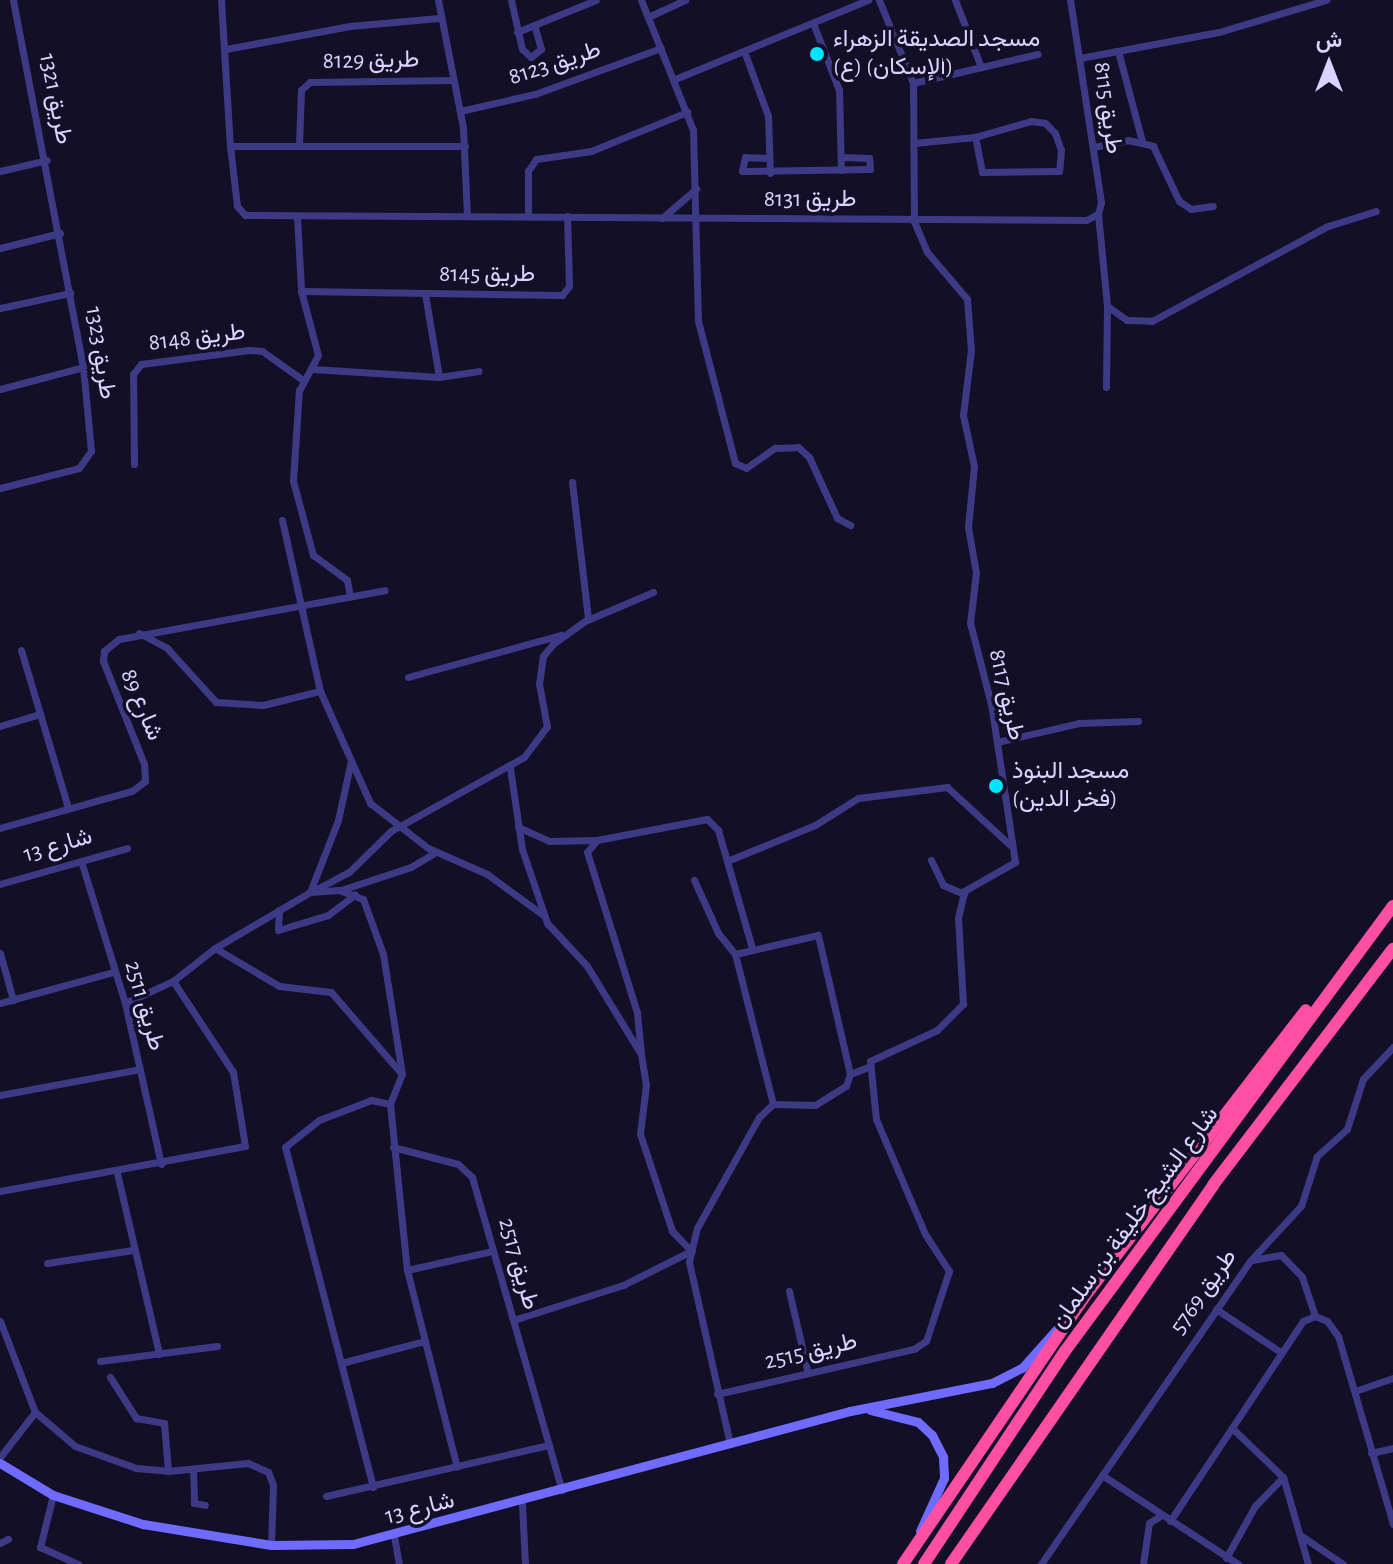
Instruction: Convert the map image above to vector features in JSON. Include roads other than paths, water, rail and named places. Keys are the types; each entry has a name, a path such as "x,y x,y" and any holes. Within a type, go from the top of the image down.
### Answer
{"highway":[{"name":"شارع الشيخ خليفة بن سلمان","path":"924,1564 1065,1351 1393,906"},
{"path":"904,1562 1088,1292 1266,1059 1362,948"},
{"name":"شارع الشيخ خليفة بن سلمان","path":"951,1564 1213,1185 1393,949"}],"street":[{"name":"طريق 1321","path":"0,171 47,160 13,0"},
{"path":"221,0 230,146 465,146"},
{"name":"طريق 8129","path":"438,0 465,146 467,216"},
{"path":"511,0 524,53 535,56 541,45 534,25"},
{"path":"517,32 596,0"},
{"path":"641,0 687,112 696,189 698,321 735,463 746,468 775,448 798,447 809,457 837,518 850,525"},
{"path":"648,17 685,0"},
{"path":"675,79 868,0"},
{"name":"طريق 8117","path":"879,0 913,83 914,221 927,252 967,299 971,350 963,415 974,466 968,527 976,573 970,623 997,742 1012,846"},
{"path":"955,0 981,67"},
{"name":"طريق 8115","path":"1070,0 1093,147 1095,217 1107,306 1106,387"},
{"path":"1080,58 1219,32 1326,0"},
{"path":"226,49 350,26 439,18"},
{"path":"813,23 836,78 841,170"},
{"name":"طريق 8123","path":"460,111 535,94 661,48"},
{"path":"744,51 766,106 770,173"},
{"path":"1118,51 1142,141"},
{"path":"913,83 1038,54"},
{"name":"طريق 8129","path":"299,146 301,90 310,82 453,80"},
{"path":"528,215 528,171 536,159 600,148 687,112"},
{"path":"914,143 975,137 1031,121 1045,123 1059,141 1062,166 1048,174 985,173 979,167 975,137"},
{"path":"1093,147 1142,141 1160,153 1183,206 1213,206"},
{"name":"طريق 8131","path":"230,146 237,206 240,213 255,216 528,215 914,221 1095,217"},
{"path":"769,158 745,157 742,170 770,173 867,171 871,162 841,157"},
{"name":"طريق 1323","path":"0,488 79,468 88,461 91,440 83,367 47,160"},
{"path":"660,219 684,204 696,189"},
{"path":"1107,306 1127,320 1152,321 1328,226 1376,211"},
{"path":"297,216 301,291 317,350 313,369 303,380 293,481 313,555 347,580 350,597"},
{"name":"طريق 8145","path":"301,291 566,293 567,216"},
{"path":"0,248 60,233"},
{"path":"0,308 70,293"},
{"name":"طريق 8145","path":"425,294 439,377"},
{"name":"طريق 8148","path":"134,464 133,374 141,364 262,351 303,380"},
{"path":"0,389 83,367"},
{"path":"313,369 439,377 479,371"},
{"path":"572,482 588,619"},
{"path":"282,520 320,691 370,803 436,852 487,874 545,916 587,966 624,1034 641,1054"},
{"path":"137,633 385,590"},
{"path":"408,677 564,634 588,619 653,592"},
{"path":"137,633 167,648 216,702 263,705 320,691"},
{"name":"شارع 89","path":"68,808 139,787 145,781 144,764 103,661 110,645 137,633"},
{"path":"125,1003 173,981 215,948 349,872 400,826 510,768 547,727 540,668 564,634"},
{"path":"0,828 68,808 21,650"},
{"path":"0,726 40,714"},
{"path":"997,742 1079,723 1138,721"},
{"path":"310,892 338,820 351,761"},
{"path":"510,768 518,827 545,916"},
{"path":"727,861 815,825 858,798 947,787 1012,846 1012,868 968,885 964,894 958,918 963,1004 925,1037 873,1056 871,1066 850,1074"},
{"path":"518,827 549,841 597,840 701,818 718,830 752,948"},
{"path":"597,840 587,852 637,1013 646,1085 640,1134 672,1231 691,1251"},
{"name":"شارع 13","path":"0,884 127,848"},
{"path":"310,892 339,890 411,867 436,852"},
{"path":"931,860 943,885 964,894"},
{"name":"طريق 2511","path":"81,861 125,1003 161,1164"},
{"path":"694,880 718,933 735,954 773,1104"},
{"path":"339,890 363,899 383,954 402,1074 390,1104 407,1270 457,1467"},
{"path":"279,910 278,930 328,915 355,895"},
{"path":"735,954 818,935 850,1074 846,1086 815,1105 773,1104"},
{"path":"215,948 279,986 331,992 402,1074"},
{"path":"0,953 13,1000"},
{"path":"0,1003 113,972"},
{"name":"طريق 2511","path":"0,1191 240,1151 248,1141 233,1072 173,981"},
{"name":"طريق 5769","path":"1041,1564 1250,1261 1301,1206 1317,1156 1347,1129 1363,1079 1393,1047"},
{"name":"طريق 2515","path":"717,1394 914,1349 926,1341 949,1271 925,1234 876,1119 871,1066"},
{"path":"0,1095 140,1069"},
{"path":"373,1487 285,1147 319,1120 371,1100 390,1104"},
{"path":"730,1444 694,1282 691,1251 736,1150 773,1104"},
{"name":"طريق 2517","path":"393,1147 466,1170 476,1186 562,1490"},
{"path":"117,1173 159,1354"},
{"path":"47,1263 133,1250"},
{"path":"407,1270 493,1251"},
{"path":"513,1320 613,1289 691,1251"},
{"path":"1250,1261 1266,1254 1281,1255 1302,1277 1315,1316 1332,1327 1355,1391 1393,1524"},
{"path":"789,1291 808,1373"},
{"name":"شارع 13","path":"0,1460 53,1495 143,1524 271,1545 309,1548 394,1536 850,1411 1006,1378 1022,1368 1088,1292"},
{"path":"1216,1309 1282,1353"},
{"path":"1170,1521 1303,1321 1315,1316"},
{"path":"0,1321 35,1412 75,1446 104,1459 168,1471 248,1463 268,1472 273,1485 271,1545"},
{"path":"341,1363 425,1341"},
{"path":"100,1361 217,1346"},
{"path":"110,1377 136,1418 164,1423 168,1471"},
{"path":"1355,1391 1393,1378"},
{"name":"شارع 13","path":"850,1411 910,1418 932,1435 943,1457 936,1499 904,1562"},
{"path":"0,1460 35,1412"},
{"path":"1232,1428 1283,1477 1308,1564"},
{"path":"326,1496 549,1445"},
{"path":"1371,1453 1393,1448"},
{"path":"193,1469 194,1503 205,1505"},
{"path":"1102,1475 1238,1564"},
{"path":"1226,1558 1255,1506 1283,1477"},
{"path":"53,1495 40,1547 78,1564"},
{"path":"522,1503 525,1564"},
{"path":"1143,1564 1149,1523 1162,1515"},
{"path":"1300,1535 1343,1564"},
{"path":"394,1536 399,1564"}],"place":[{"name":"مسجد الصديقة الزهراء (ع) (الإسكان)","path":"817,54"},
{"name":"مسجد البنوذ (فخر الدين)","path":"996,786"}]}
